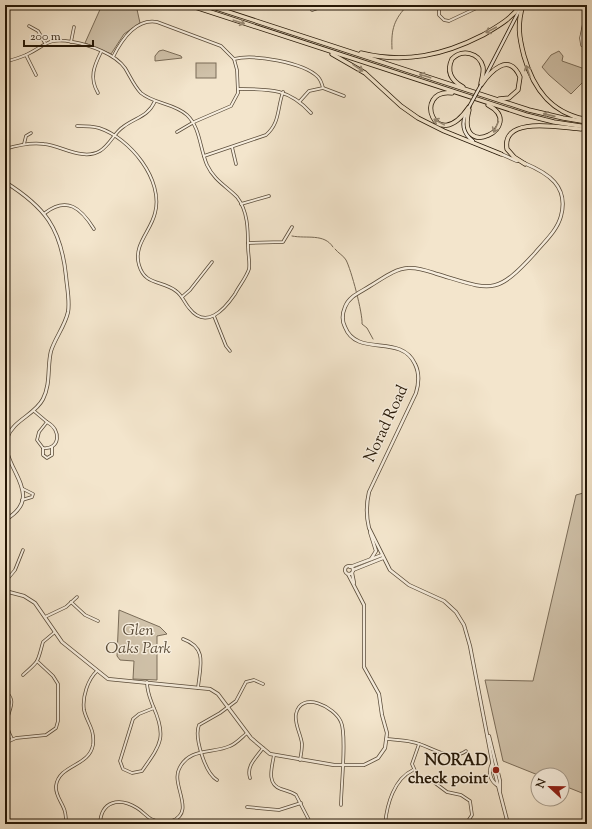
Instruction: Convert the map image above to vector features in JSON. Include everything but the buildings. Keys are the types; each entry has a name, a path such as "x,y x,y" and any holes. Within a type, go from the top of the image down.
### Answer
{"highway":[{"path":"189,5 470,98"},
{"path":"207,5 538,113 587,121"},
{"path":"315,41 383,58 405,58 429,55 459,46 504,24 522,5"},
{"path":"522,5 518,31 532,82 543,97 556,108 571,116 587,121"},
{"path":"310,45 338,57 360,69 401,106 426,123 501,154"},
{"path":"473,92 456,83 451,77 450,67 455,56 466,53 478,58 483,67 481,85"},
{"path":"480,94 502,99 509,98 518,90 520,81 518,74 513,68 502,66 493,69 481,85"},
{"path":"469,107 460,120 448,125 437,122 432,116 431,110 434,99 442,94 452,93 545,120 587,128"},
{"path":"469,107 466,121 469,130 482,138 492,135 498,127 498,115 494,109 478,100"},
{"path":"525,164 514,157 507,149 508,137 514,130 527,126 587,128"}],"street":[{"path":"312,5 312,10 326,5"},
{"path":"439,5 439,15 442,19 449,21 483,5"},
{"name":"Norad Road","path":"508,824 492,763 469,639 460,617 444,601 409,585 397,577 390,570 382,556 369,528 366,510 369,492 416,393 419,380 414,361 403,350 390,346 363,344 349,335 343,324 342,316 346,304 356,294 398,270 410,268 422,269 480,286 496,286 510,279 554,231 562,213 561,197 555,182 546,173 474,142 466,135 463,122 469,107 522,5"},
{"path":"582,45 581,39 587,9"},
{"path":"113,57 121,41 128,33 142,23 151,22 218,44 226,49 234,59 237,70 238,90 236,99 229,108 194,122 177,132"},
{"path":"28,26 38,31 45,43"},
{"path":"71,42 74,27"},
{"path":"5,62 26,55 45,43 57,40 71,42 113,57 123,66 140,91 155,101 181,110 194,122 209,168 216,178 235,196 241,204 247,224 248,271 227,305 214,316 202,317 196,314 189,309 182,297 173,289 151,281 143,274 140,267 138,250 154,216 157,203 152,179 144,165 134,153 114,136 99,128 77,126"},
{"path":"98,93 93,81 92,73 101,52"},
{"path":"26,55 36,75"},
{"path":"234,59 248,56 289,63 315,75 320,79 323,88"},
{"path":"300,101 309,91 323,88 344,96"},
{"path":"238,90 272,90 283,92 300,101 311,113"},
{"path":"204,156 263,137 271,130 278,119 283,92"},
{"path":"5,149 24,144 53,145 88,155 101,151 124,126 147,114 155,101"},
{"path":"24,144 26,136 31,133"},
{"path":"232,147 236,164"},
{"path":"5,182 29,198 44,213 55,231 63,255 68,305 65,320 51,352 48,386 42,402 34,411 12,429 7,438 5,449 22,489 22,500 17,511 5,520"},
{"path":"241,204 268,196"},
{"path":"44,213 59,206 73,207 84,215 94,229"},
{"path":"248,243 283,242 292,227"},
{"path":"182,297 190,290 212,262"},
{"path":"214,316 226,346 230,351"},
{"path":"34,411 55,428 57,432 55,443 52,447 52,455 47,458 43,455 43,448 37,440 37,435 47,422"},
{"path":"43,448 52,447"},
{"path":"22,489 32,494 32,497 22,500"},
{"path":"5,524 8,531 5,540"},
{"path":"369,528 376,551 372,559"},
{"path":"5,582 15,570 23,550"},
{"path":"5,591 18,594 30,600 45,617 66,646 84,658 97,671 108,679 147,682 214,691 247,733 263,748 274,755 342,765 364,765 374,761 382,754 388,739 388,733 382,715 379,694 364,667 364,610 354,584 346,570 350,567 382,556"},
{"path":"348,574 382,556"},
{"path":"350,567 353,572 354,584"},
{"path":"45,617 66,608 76,597"},
{"path":"71,602 86,615 98,621"},
{"path":"5,639 6,632"},
{"path":"23,675 38,662 41,655 43,642 55,632"},
{"path":"183,639 195,644 200,652 198,688"},
{"path":"5,743 12,739 46,736 53,731 57,724 58,684 53,676 38,662"},
{"path":"66,824 65,811 58,797 56,786 62,774 81,763 91,752 93,735 92,726 84,710 84,703 89,678 97,671"},
{"path":"218,780 209,773 197,734 199,725 228,707 240,696 246,682 254,680 263,684"},
{"path":"147,682 148,694 154,708 161,726 162,737 142,771 132,773 124,768 120,761 132,723 138,714 154,708"},
{"path":"5,691 11,698 12,703 6,722 12,739"},
{"path":"300,760 302,744 295,716 301,706 306,703 315,702 331,710 341,721 343,732 341,805"},
{"name":"Norad Road","path":"484,720 500,781 501,802"},
{"path":"100,824 102,810 108,805 116,802 132,805 151,819 167,823 178,817 183,808 177,786 177,774 179,768 188,758 202,752 230,746 247,733"},
{"path":"388,739 419,744 450,755 462,753 466,750"},
{"path":"419,744 413,759 413,770 421,778 435,783 447,792 461,795 470,801 472,815 466,824"},
{"path":"250,778 248,772 250,766 263,748"},
{"path":"274,755 271,772 272,781 279,789 296,795 311,824"},
{"path":"385,824 389,802 396,788 402,777 413,770"},
{"path":"247,807 279,810 301,803"}],"green space":[{"path":"102,5 136,5 140,23 124,34 111,54 85,43"},
{"path":"163,50 181,56 182,58 155,61 155,56 159,51"},
{"path":"559,51 563,56 562,61 582,68 587,78 571,94 542,67 551,55"},
{"path":"196,63 216,63 216,78 196,78"},
{"path":"587,492 587,795 570,788 570,767 530,767 530,772 503,761 485,680 533,681 576,495"},
{"name":"Glen Oaks Park","path":"119,610 160,627 167,634 157,636 157,680 133,679 134,661 120,660 117,656"}],"waterway":[{"path":"392,49 394,25 399,15 408,5"},
{"path":"292,236 320,238 325,240 333,247"},
{"path":"335,249 345,259 348,265 359,302 362,324 367,328 373,339"}],"place":[{"name":"NORAD check point","path":"496,770"}]}
